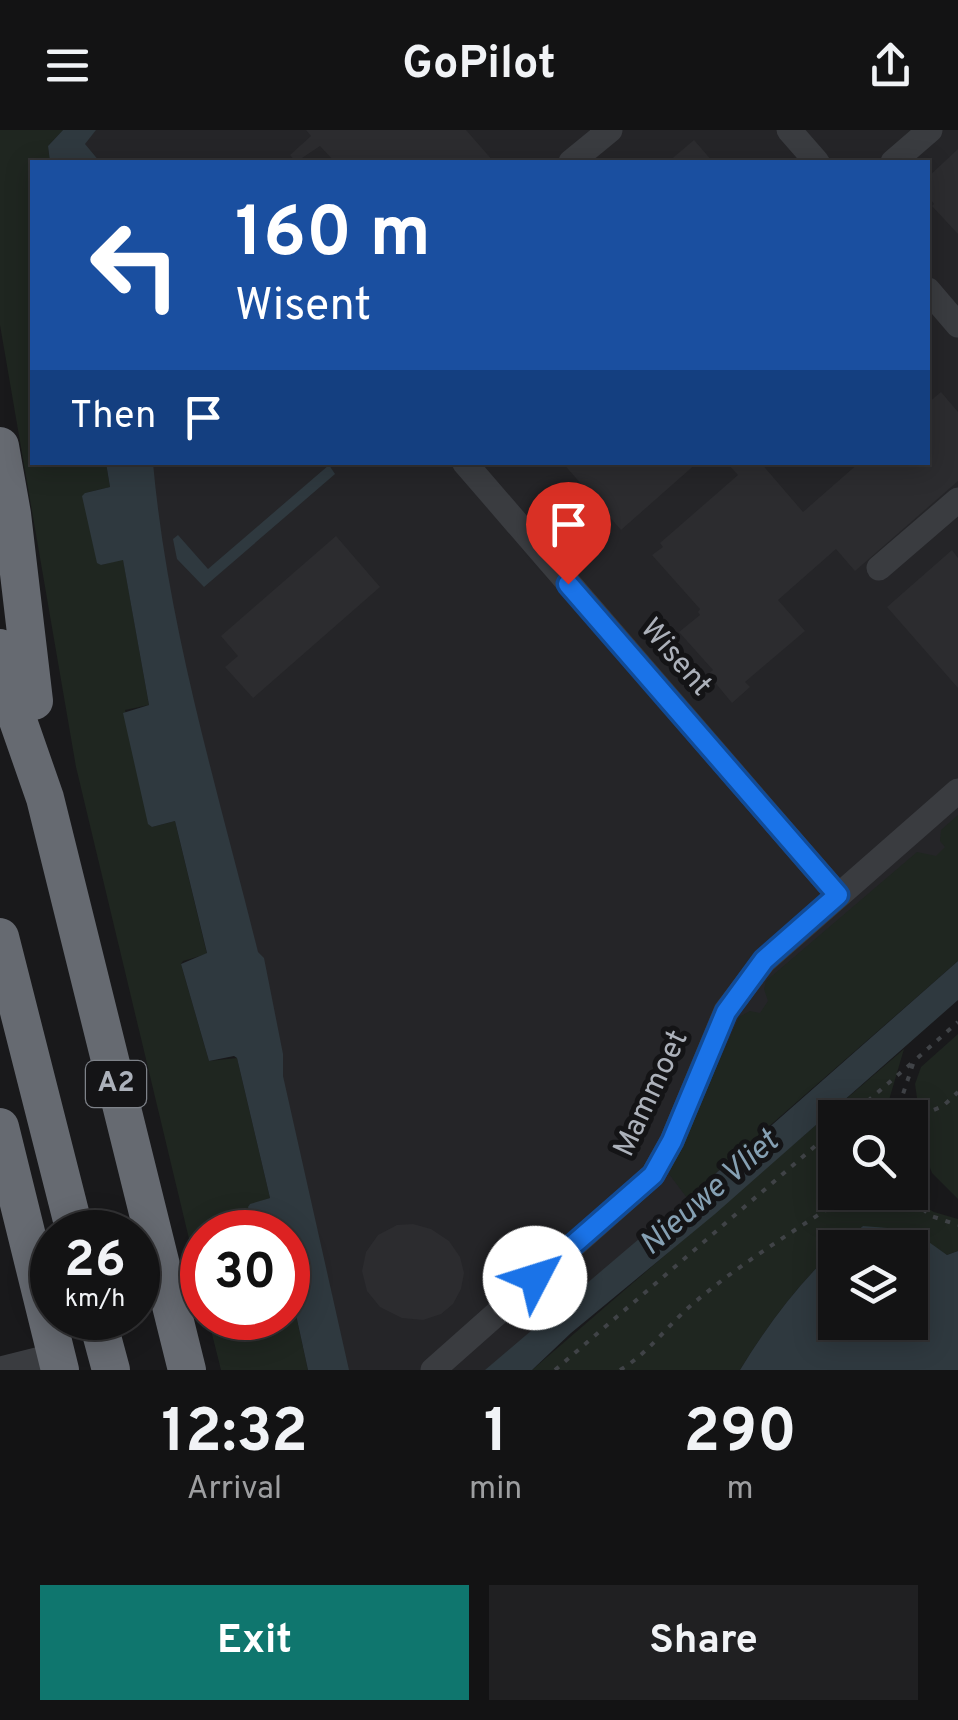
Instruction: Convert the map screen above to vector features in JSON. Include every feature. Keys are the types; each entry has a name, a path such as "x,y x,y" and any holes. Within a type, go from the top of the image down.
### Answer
{"highway":[{"path":"0,446 12,514 45,798"},
{"name":"A2","path":"0,648 16,712 45,798 187,1370"},
{"name":"A2","path":"0,937 70,1210"},
{"path":"0,1127 58,1362"},
{"path":"102,1340 110,1370"}],"street":[{"path":"573,160 610,130"},
{"path":"789,130 815,160"},
{"path":"895,160 930,130"},
{"path":"930,292 958,325"},
{"name":"Wisent","path":"467,465 838,895"},
{"path":"880,568 958,500"},
{"name":"Mammoet","path":"433,1370 653,1175 672,1141 726,1012 764,960 958,791"},
{"path":"0,1369 58,1362"}],"path":[{"path":"869,1100 958,1022"},
{"path":"901,1100 914,1061"},
{"path":"928,1112 958,1092"},
{"path":"556,1370 818,1144"},
{"path":"620,1370 636,1361 689,1307 826,1210"},
{"path":"924,1210 958,1225"}],"shaded area":[{"path":"0,130 63,130 48,146 50,160 30,160 30,465 106,465 110,487 85,493 101,565 123,559 149,705 125,710 152,827 175,821 207,954 181,964 209,1061 237,1058 270,1198 249,1205 250,1210 182,1210 76,767 0,325"},
{"path":"85,130 958,130 958,885 681,1225 505,1370 318,1370 310,1331 310,1210 285,1210 130,465 930,465 930,160 82,160"},
{"path":"958,815 958,961 687,1198 669,1174 739,1017 750,1011 760,1013 768,1001 766,981 917,852 936,856 945,847 940,841 941,830"},
{"path":"958,1034 958,1199 932,1173 928,1162 928,1100 917,1100 915,1084 921,1067"},
{"path":"904,1049 889,1100 845,1100"},
{"path":"818,1123 818,1210 928,1209 958,1219 958,1251 947,1255 928,1245 928,1230 877,1230 863,1226 858,1230 818,1230 818,1267 766,1330 740,1370 532,1370"},
{"path":"214,1340 301,1340 308,1370 221,1370"}],"water":[{"path":"63,130 96,130 85,144 98,160 50,160 48,146"},
{"path":"106,465 153,465 182,648 258,952 264,958 283,1054 283,1076 349,1370 308,1370 301,1340 310,1340 310,1210 249,1210 250,1204 270,1198 237,1058 209,1061 181,964 207,953 175,821 152,827 148,824 123,713 149,705 123,560 97,563 82,496 110,487"},
{"path":"329,465 335,474 204,587 177,559 173,539 178,535 208,569"},
{"name":"Nieuwe Vliet","path":"958,961 958,1000 844,1100 818,1100 818,1123 715,1214 532,1370 485,1370"},
{"path":"863,1226 912,1230 858,1230"},
{"path":"928,1241 947,1255 958,1251 958,1370 740,1370 818,1266 818,1340 928,1340"}],"building":[{"path":"306,130 466,130 492,160 333,160 320,146 294,160 290,155 311,136"},
{"path":"694,140 711,160 670,160"},
{"path":"958,149 958,234 932,206 930,175"},
{"path":"941,392 958,412 958,481 855,571 836,549 778,600 805,631 745,682 750,687 732,703 708,674 713,670 679,632 700,615 700,609 652,555 663,547 660,543 738,475 729,465 763,465 803,512 857,465 930,465 930,401"},
{"path":"565,465 695,465 621,530"},
{"path":"336,536 380,587 253,698 225,667 238,656 221,636"},
{"path":"952,550 958,558 958,688 887,607"},
{"path":"397,1225 431,1229 449,1241 460,1257 464,1273 453,1304 441,1314 423,1320 402,1318 380,1307 367,1291 362,1271 366,1252 378,1235"}],"route":[{"path":"535,1278 653,1175 672,1141 726,1012 764,960 838,895 568,584"}]}
